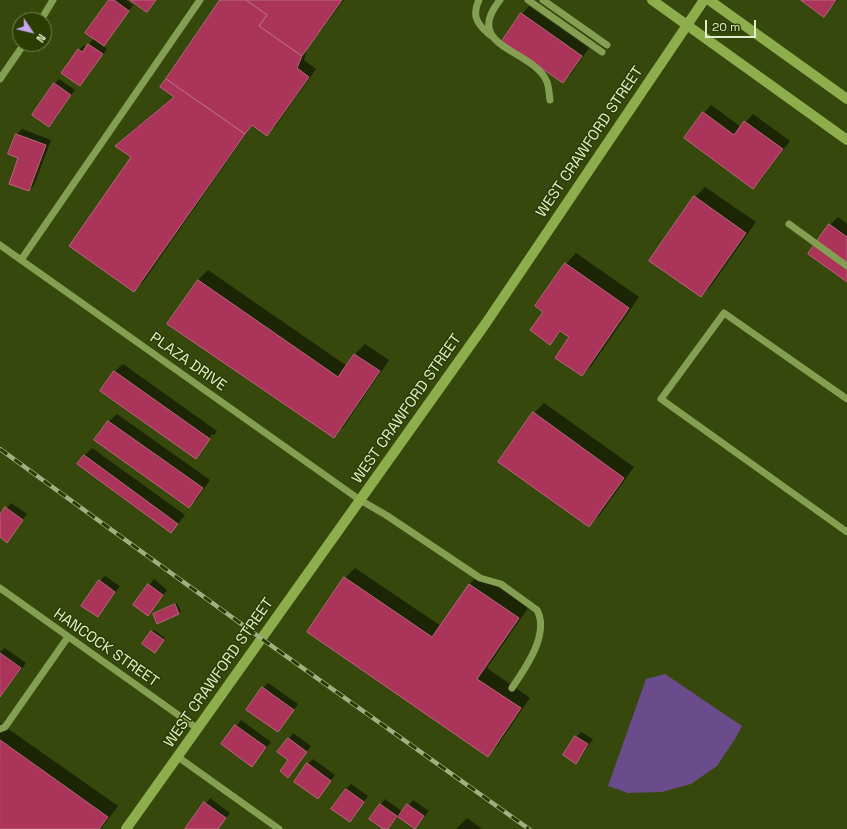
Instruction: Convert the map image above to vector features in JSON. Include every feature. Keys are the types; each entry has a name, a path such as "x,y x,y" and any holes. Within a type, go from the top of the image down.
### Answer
{"main road":[{"path":"652,0 847,140"},
{"name":"WEST CRAWFORD STREET","path":"126,829 486,323 704,0"},
{"path":"709,0 847,99"}],"street":[{"path":"46,12 53,0"},
{"path":"21,260 200,0"},
{"path":"479,0 475,7 476,19 483,29 498,42 537,68 547,81 550,100"},
{"path":"498,42 488,29 488,20 500,0"},
{"path":"528,0 602,52"},
{"path":"543,0 607,45"},
{"path":"0,79 19,52"},
{"path":"789,224 847,266"},
{"name":"PLAZA DRIVE","path":"0,245 360,500 386,515 480,578 501,584 537,610 540,615 540,628 537,643 531,661 512,688"},
{"path":"847,399 724,314 661,399 847,532"},
{"name":"HANCOCK STREET","path":"0,588 198,729"},
{"path":"0,729 5,727 68,637"},
{"path":"178,757 279,829"}],"shaded area":[{"path":"665,674 742,726 717,766 691,784 662,792 628,793 608,786 646,679"}],"building":[{"path":"109,0 114,0 129,11 104,46 85,33"},
{"path":"130,0 156,0 147,12"},
{"path":"220,0 246,0 267,15 259,26 302,56 297,68 309,77 267,136 252,125 245,134 166,79"},
{"path":"246,0 342,0 302,56 259,26 267,15"},
{"path":"801,0 836,0 824,17"},
{"path":"521,13 582,56 563,83 502,41"},
{"path":"88,44 103,54 80,86 61,73 78,49 82,52"},
{"path":"166,79 245,134 134,292 69,246 131,157 115,146 174,97 160,87"},
{"path":"54,83 71,95 49,127 32,115"},
{"path":"703,112 734,135 744,121 783,149 753,189 684,138"},
{"path":"16,134 46,145 29,191 9,184 18,158 8,154"},
{"path":"694,196 746,233 701,297 649,261"},
{"path":"829,224 847,237 847,282 808,254"},
{"path":"565,263 629,308 582,376 555,358 569,337 560,331 550,345 530,330 543,312 535,306"},
{"path":"198,280 338,377 354,354 380,371 334,438 167,324"},
{"path":"114,371 210,439 196,459 100,391"},
{"path":"533,412 624,478 589,527 498,462"},
{"path":"108,421 203,488 189,508 94,440"},
{"path":"84,455 178,524 171,533 77,464"},
{"path":"5,507 23,520 7,543 0,537 0,515"},
{"path":"344,577 432,637 469,584 519,618 477,679 521,708 488,757 307,632"},
{"path":"99,580 115,592 98,617 81,606"},
{"path":"148,584 163,595 148,616 133,605"},
{"path":"175,604 179,614 157,624 153,614"},
{"path":"151,631 164,640 155,653 142,644"},
{"path":"0,653 21,668 0,697"},
{"path":"262,687 294,710 278,732 246,710"},
{"path":"235,725 266,747 252,767 221,744"},
{"path":"575,736 588,744 576,764 563,755"},
{"path":"288,738 307,752 288,778 280,771 288,760 277,752"},
{"path":"0,740 108,817 99,829 0,829"},
{"path":"307,763 331,781 318,799 294,782"},
{"path":"346,789 364,802 350,822 331,809"},
{"path":"204,802 226,818 218,829 185,829"},
{"path":"380,804 397,816 388,829 383,829 369,819"},
{"path":"407,804 424,816 415,829 398,817"}],"railway":[{"path":"0,449 262,639 529,829"}]}
